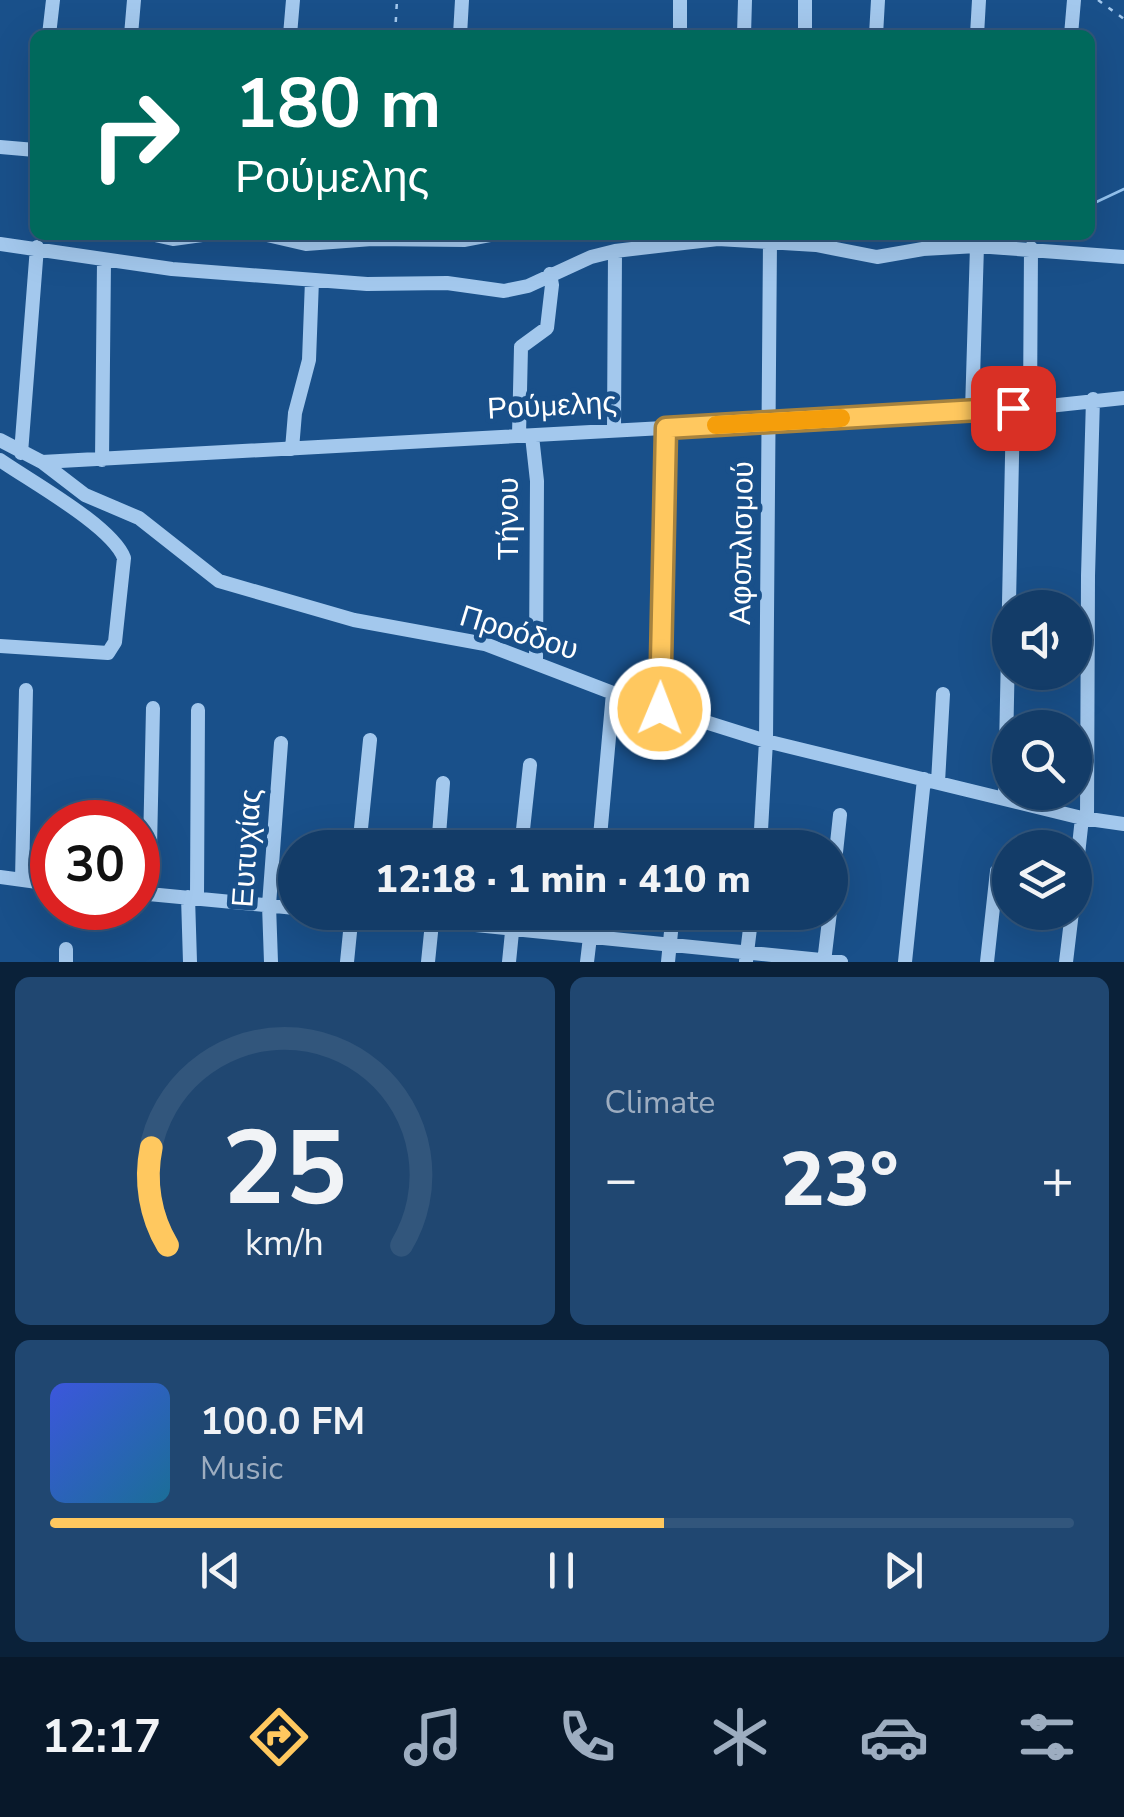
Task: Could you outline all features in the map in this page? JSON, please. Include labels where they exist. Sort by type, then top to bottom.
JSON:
[{"type":"street","points":[[50,30],[52,0]]},
{"type":"street","points":[[132,30],[134,0]]},
{"type":"street","points":[[290,30],[293,0]]},
{"type":"street","points":[[460,30],[462,0]]},
{"type":"street","points":[[680,0],[680,30]]},
{"type":"street","points":[[744,30],[745,0]]},
{"type":"street","points":[[805,0],[805,30]]},
{"type":"street","points":[[876,30],[878,0]]},
{"type":"street","points":[[978,30],[980,0]]},
{"type":"street","points":[[1071,30],[1074,0]]},
{"type":"street","points":[[0,147],[30,150]]},
{"type":"street","points":[[288,240],[306,244],[359,240]]},
{"type":"street","points":[[0,244],[104,260],[312,280],[447,283],[509,291],[615,251],[702,240]]},
{"type":"street","points":[[770,240],[878,257],[977,246],[1124,257]]},
{"type":"street","name":"Αφοπλισμού","points":[[761,830],[771,422],[770,240]]},
{"type":"street","points":[[972,411],[977,246]]},
{"type":"street","points":[[21,452],[37,247]]},
{"type":"street","points":[[1030,408],[1031,248]]},
{"type":"street","points":[[614,430],[615,251]]},
{"type":"street","points":[[102,460],[104,260]]},
{"type":"street","name":"Τήνου","points":[[536,663],[537,481],[526,435],[521,348],[547,328],[552,298],[550,274]]},
{"type":"street","points":[[292,448],[295,413],[309,360],[312,280]]},
{"type":"street","name":"Ρούμελης","points":[[42,462],[1030,408],[1124,398]]},
{"type":"street","points":[[1082,830],[1094,399]]},
{"type":"street","points":[[1007,710],[1013,408]]},
{"type":"street","points":[[660,709],[666,428]]},
{"type":"street","points":[[0,440],[42,462]]},
{"type":"street","points":[[0,460],[89,520],[120,548],[124,558],[115,642],[108,653],[0,646]]},
{"type":"street","name":"Προόδου","points":[[42,462],[84,495],[139,518],[219,581],[354,620],[485,644],[613,694],[766,741],[992,794]]},
{"type":"street","points":[[22,880],[26,690]]},
{"type":"street","points":[[601,830],[613,694]]},
{"type":"street","points":[[905,962],[942,694]]},
{"type":"street","points":[[149,800],[154,708]]},
{"type":"street","points":[[190,962],[198,710]]},
{"type":"street","points":[[361,830],[370,740]]},
{"type":"street","name":"Ευτυχίας","points":[[275,960],[269,905],[281,743]]},
{"type":"street","points":[[523,830],[530,765]]},
{"type":"street","points":[[439,830],[443,783]]},
{"type":"street","name":"Προόδου","points":[[1052,810],[1124,824]]},
{"type":"street","points":[[838,830],[840,814]]},
{"type":"street","points":[[0,878],[30,881]]},
{"type":"street","points":[[160,895],[278,906]]},
{"type":"street","points":[[987,962],[992,911]]},
{"type":"street","points":[[347,962],[349,930]]},
{"type":"street","points":[[428,962],[432,930]]},
{"type":"street","points":[[509,962],[512,930]]},
{"type":"street","points":[[522,930],[747,957],[830,961],[830,930]]},
{"type":"street","points":[[587,962],[591,930]]},
{"type":"street","points":[[668,962],[671,930]]},
{"type":"street","points":[[747,957],[750,930]]},
{"type":"street","points":[[1066,962],[1070,930]]},
{"type":"path","points":[[396,30],[397,0]]},
{"type":"path","points":[[1098,0],[1124,19]]},
{"type":"waterway","points":[[1095,203],[1124,189]]},
{"type":"slow traffic","points":[[716,425],[841,418]]},
{"type":"route","points":[[660,709],[666,428],[1013,408]]}]
